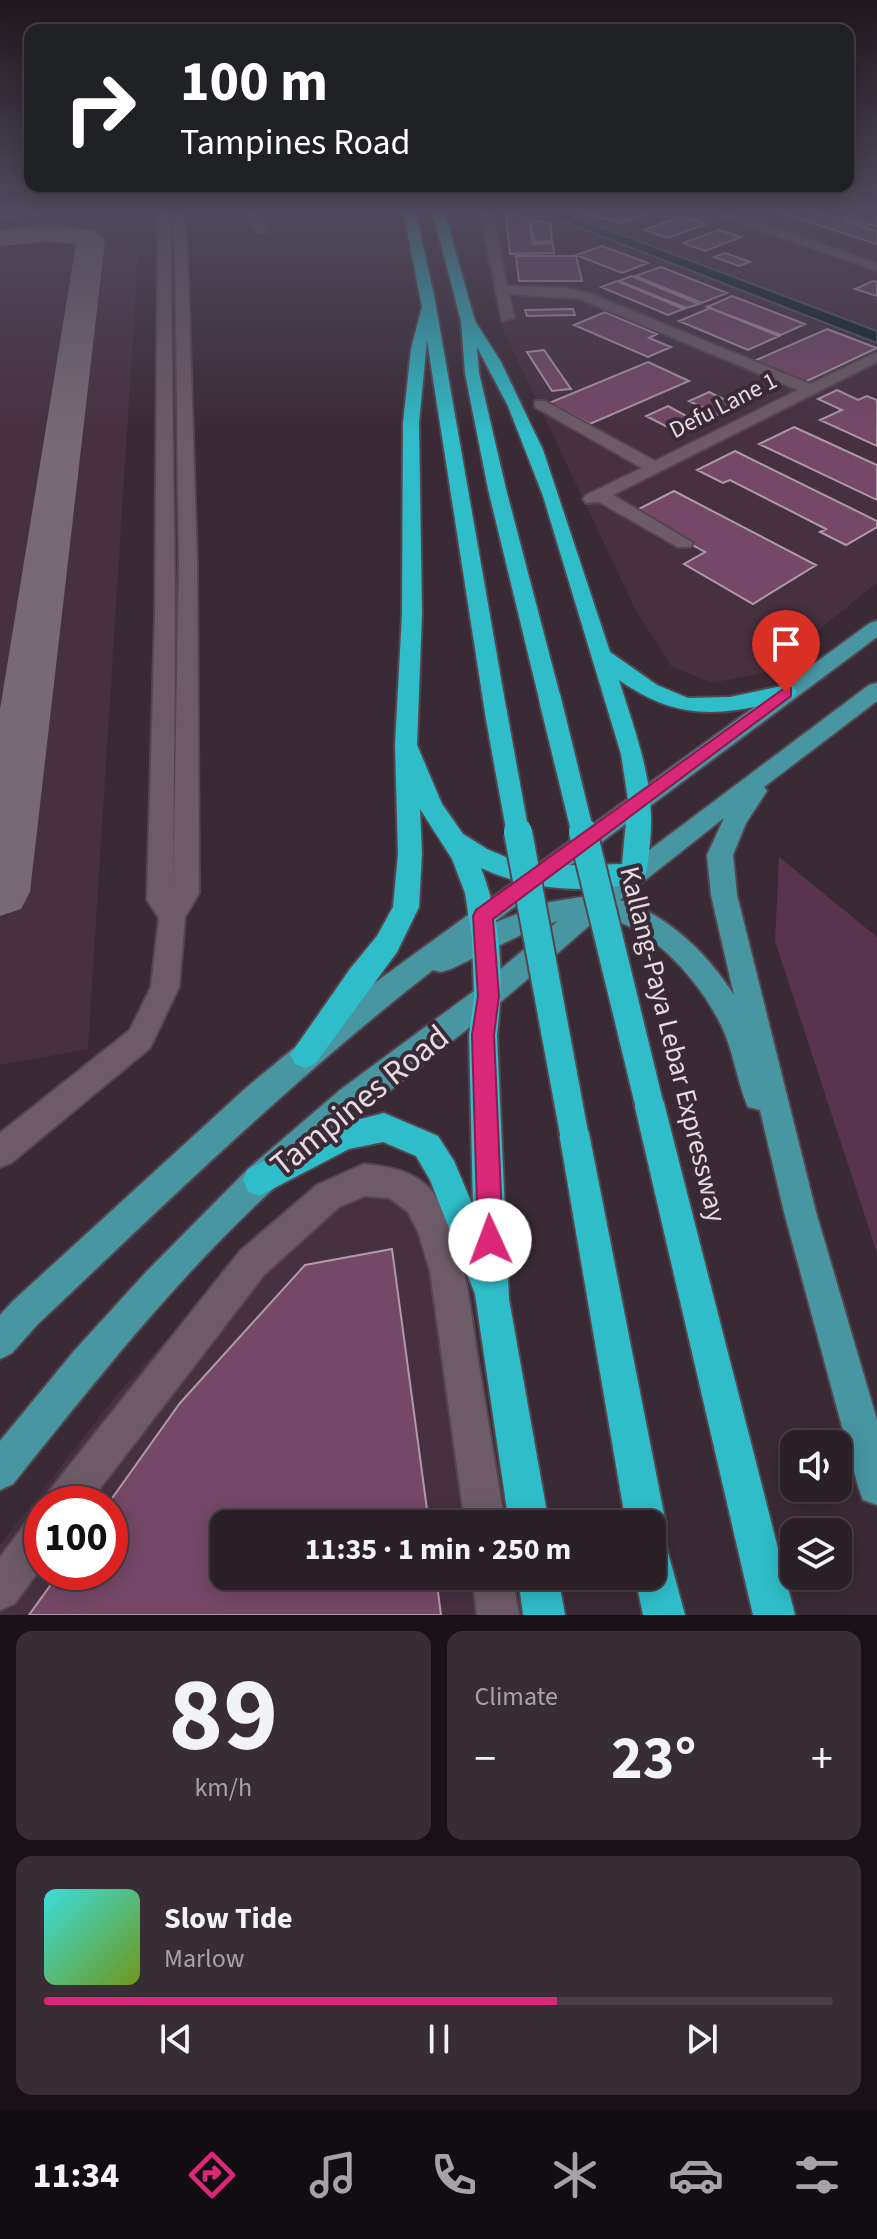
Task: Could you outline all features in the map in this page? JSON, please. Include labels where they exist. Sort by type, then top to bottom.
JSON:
[{"type":"highway","points":[[424,285],[643,1510]]},
{"type":"highway","name":"Kallang-Paya Lebar Expressway","points":[[458,285],[468,321],[472,373],[497,489],[774,1615]]},
{"type":"highway","points":[[305,1055],[387,944],[406,907],[410,854],[406,745],[412,614],[411,423],[418,349],[428,308]]},
{"type":"highway","points":[[455,840],[499,867],[540,876],[634,873],[640,801],[628,734],[608,682],[603,657],[555,508],[522,416],[468,321]]},
{"type":"highway","points":[[603,657],[631,680],[659,696],[689,706],[723,708],[786,692]]},
{"type":"highway","points":[[406,745],[431,807],[455,840],[470,872],[484,928],[488,996],[483,1035],[492,1299],[527,1510]]},
{"type":"highway","points":[[259,1180],[344,1136],[384,1127],[427,1146],[443,1172],[492,1299]]},
{"type":"highway","points":[[540,1590],[544,1615]]},
{"type":"highway","points":[[659,1590],[664,1615]]},
{"type":"main road","points":[[0,1341],[109,1233],[305,1055],[389,987],[484,928],[540,876],[877,627]]},
{"type":"main road","name":"Tampines Road","points":[[0,1471],[138,1306],[259,1180],[351,1100],[488,996],[634,873],[877,690]]},
{"type":"main road","points":[[768,772],[735,820],[720,855],[724,895],[800,1212],[877,1486]]},
{"type":"main road","points":[[484,928],[564,909],[594,907],[632,915],[685,956],[709,980],[729,1013],[800,1212]]},
{"type":"street","points":[[169,285],[162,395],[165,619],[159,815],[160,900],[172,916]]},
{"type":"street","points":[[0,1152],[140,1039],[165,987],[172,916],[186,893],[188,564],[184,394],[175,285]]},
{"type":"street","points":[[502,285],[507,318]]},
{"type":"street","points":[[503,290],[566,292],[584,296],[809,389]]},
{"type":"street","name":"Defu Lane 1","points":[[684,543],[595,497],[876,356]]},
{"type":"street","points":[[162,395],[184,394]]},
{"type":"street","points":[[540,404],[653,467]]},
{"type":"street","points":[[163,565],[188,564]]},
{"type":"street","points":[[159,815],[185,812]]},
{"type":"street","points":[[78,1486],[252,1263],[328,1196],[364,1180],[395,1183],[419,1201],[433,1226],[447,1271],[483,1510]]},
{"type":"street","points":[[0,1590],[24,1558]]},
{"type":"street","points":[[494,1590],[498,1615]]},
{"type":"shaded area","points":[[0,285],[136,285],[88,1049],[0,1065]]},
{"type":"shaded area","points":[[492,285],[877,285],[877,583],[766,672],[712,683],[671,666],[635,609],[502,327]]},
{"type":"shaded area","points":[[728,285],[756,285],[877,331],[877,343]]},
{"type":"shaded area","points":[[779,857],[877,937],[877,1253],[775,941]]},
{"type":"shaded area","points":[[412,1180],[486,1510],[210,1510],[210,1590],[498,1590],[501,1615],[0,1615],[0,1545],[24,1514],[24,1590],[128,1590],[128,1486],[46,1486],[118,1393],[238,1262],[327,1181]]},
{"type":"building","points":[[627,285],[684,309],[668,315],[601,287]]},
{"type":"building","points":[[630,285],[654,285],[699,304],[686,308]]},
{"type":"building","points":[[658,285],[708,285],[727,293],[702,303]]},
{"type":"building","points":[[877,285],[877,296],[855,289]]},
{"type":"building","points":[[732,296],[805,324],[781,335],[707,307]]},
{"type":"building","points":[[710,308],[779,336],[748,350],[679,321]]},
{"type":"building","points":[[573,309],[575,315],[527,316],[525,310]]},
{"type":"building","points":[[605,312],[657,334],[649,338],[671,347],[648,357],[574,325]]},
{"type":"building","points":[[827,329],[877,348],[805,382],[754,361]]},
{"type":"building","points":[[544,350],[571,389],[552,391],[527,352]]},
{"type":"building","points":[[648,362],[689,381],[590,424],[549,403]]},
{"type":"building","points":[[837,390],[858,400],[867,396],[877,400],[877,446],[820,420],[842,410],[818,399]]},
{"type":"building","points":[[709,392],[738,406],[718,415],[689,401]]},
{"type":"building","points":[[668,406],[701,424],[679,433],[646,416]]},
{"type":"building","points":[[794,427],[877,465],[877,500],[759,444]]},
{"type":"building","points":[[735,451],[877,521],[877,527],[846,545],[820,532],[826,529],[730,480],[723,483],[697,470]]},
{"type":"building","points":[[674,491],[816,565],[753,604],[684,564],[705,552],[633,512]]},
{"type":"building","points":[[392,1249],[427,1510],[210,1510],[210,1590],[438,1590],[441,1615],[29,1615],[47,1590],[128,1590],[128,1486],[121,1486],[180,1403],[305,1265]]},
{"type":"taxiway","points":[[0,892],[85,285]]},
{"type":"route","points":[[490,1240],[483,1035],[488,996],[483,916],[786,692]]}]
